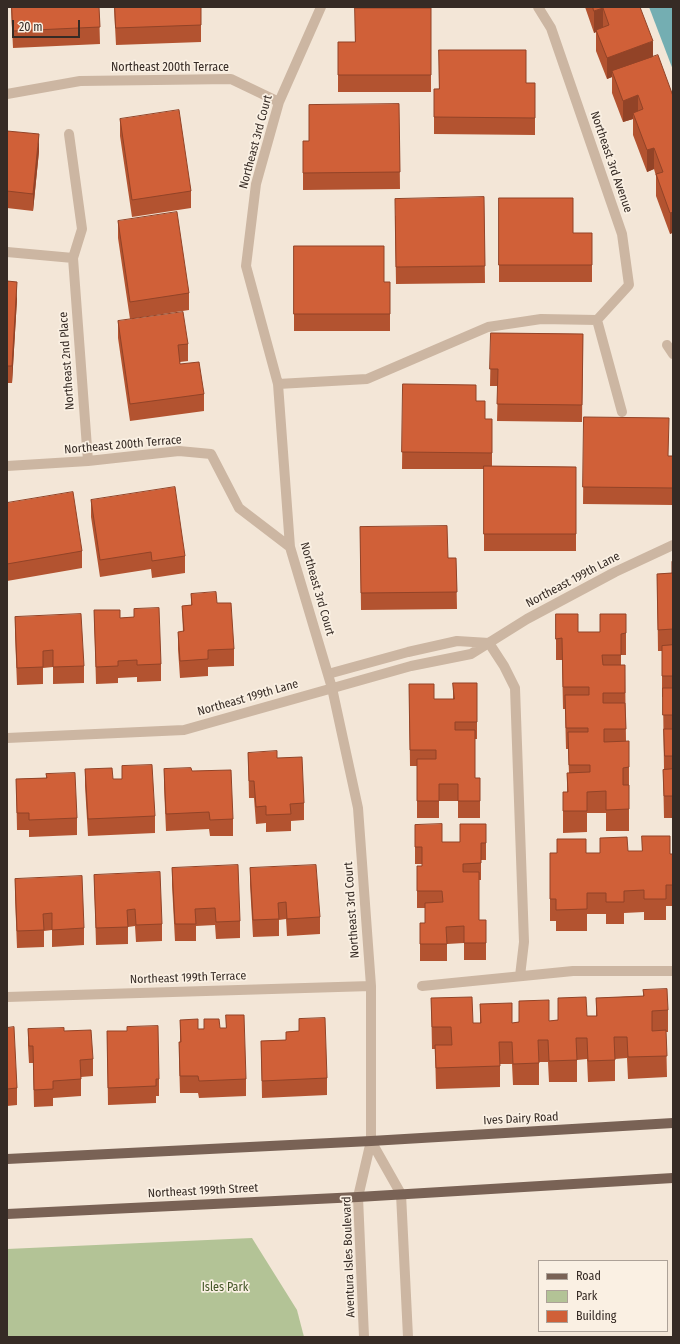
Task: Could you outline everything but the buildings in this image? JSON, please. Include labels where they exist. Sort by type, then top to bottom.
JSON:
[{"type":"main road","name":"Ives Dairy Road","points":[[372,1141],[673,1123]]},
{"type":"main road","points":[[7,1159],[372,1141]]},
{"type":"main road","points":[[401,1194],[673,1178]]},
{"type":"main road","name":"Northeast 199th Street","points":[[7,1214],[401,1194]]},
{"type":"street","name":"Northeast 3rd Court","points":[[321,7],[280,102],[256,184],[246,266],[278,384],[290,547],[332,688],[358,808],[371,986],[372,1141]]},
{"type":"street","name":"Northeast 3rd Avenue","points":[[538,7],[551,28],[622,234],[629,285],[596,320]]},
{"type":"street","name":"Northeast 200th Terrace","points":[[7,94],[80,81],[231,79],[280,102]]},
{"type":"street","points":[[7,252],[72,258],[82,228],[70,134]]},
{"type":"street","name":"Northeast 2nd Place","points":[[72,258],[88,461]]},
{"type":"street","points":[[278,384],[367,379],[488,326],[541,319],[596,320],[622,412]]},
{"type":"street","points":[[667,345],[673,354]]},
{"type":"street","name":"Northeast 200th Terrace","points":[[7,466],[88,461],[179,451],[211,454],[239,508],[290,547]]},
{"type":"street","name":"Northeast 199th Lane","points":[[7,738],[184,730],[411,666],[471,654],[527,619],[601,579],[673,545]]},
{"type":"street","points":[[328,674],[408,652],[457,641],[489,643],[504,666],[515,688],[524,942],[520,976]]},
{"type":"street","points":[[422,986],[573,971],[673,971]]},
{"type":"street","name":"Northeast 199th Terrace","points":[[7,997],[371,986]]},
{"type":"street","points":[[372,1141],[401,1194],[408,1337]]},
{"type":"street","name":"Aventura Isles Boulevard","points":[[364,1337],[358,1197],[372,1141]]},
{"type":"green space","name":"Isles Park","points":[[252,1238],[297,1310],[304,1337],[7,1337],[7,1249]]},
{"type":"water","points":[[649,7],[673,7],[673,70]]}]
